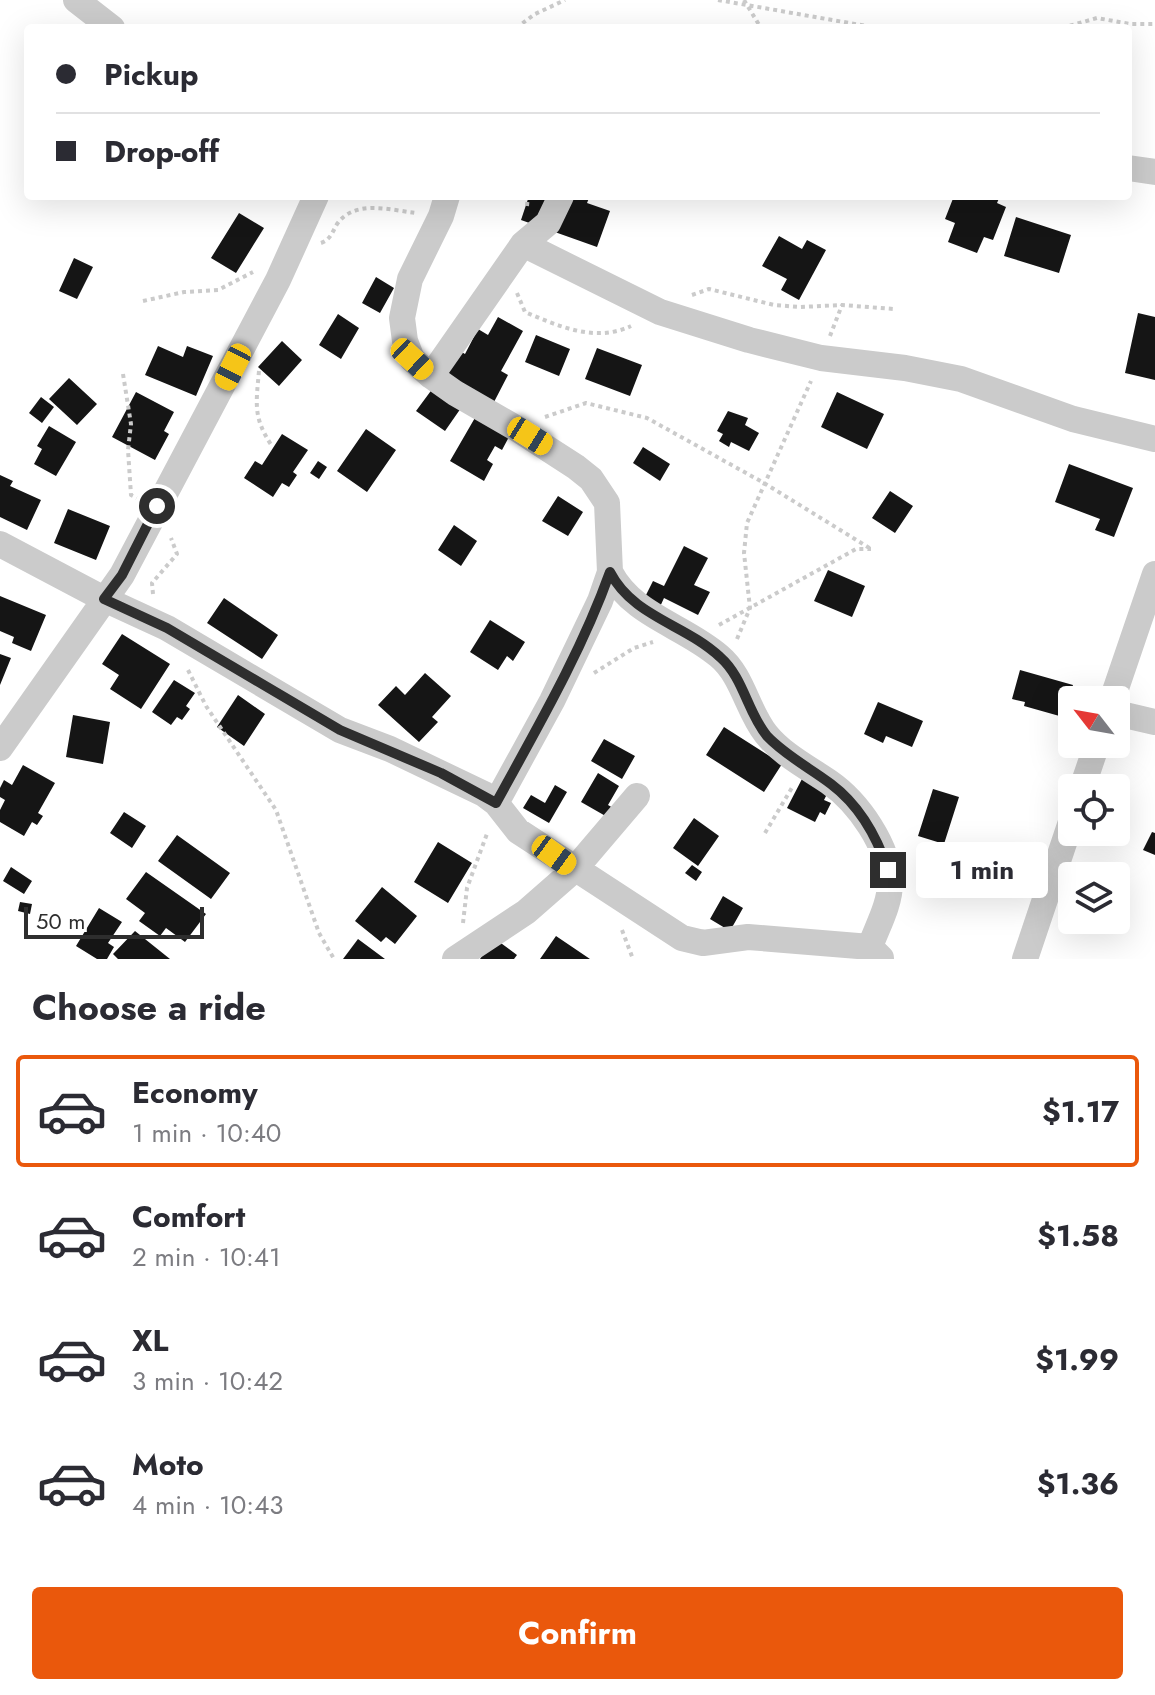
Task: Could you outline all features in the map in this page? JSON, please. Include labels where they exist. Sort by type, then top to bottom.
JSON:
[{"type":"street","points":[[76,0],[107,24]]},
{"type":"street","points":[[1132,169],[1155,172]]},
{"type":"street","points":[[0,748],[122,575],[278,280],[314,200]]},
{"type":"street","points":[[446,200],[410,279],[402,318],[405,341],[412,359],[431,376],[576,467],[591,479],[607,503],[610,572],[600,601],[552,701],[496,803]]},
{"type":"street","points":[[431,376],[523,244],[548,223],[559,200]]},
{"type":"street","points":[[523,244],[660,312],[749,340],[821,358],[905,368],[961,379],[1073,419],[1155,439]]},
{"type":"street","points":[[0,544],[104,599],[167,628],[340,730],[441,773],[496,803],[518,831],[682,938],[703,943],[748,937],[876,953],[890,885],[881,848],[862,816],[847,796],[804,767],[767,735],[732,671],[720,657],[634,604],[618,588],[610,572]]},
{"type":"street","points":[[1117,686],[1155,574]]},
{"type":"street","points":[[1130,716],[1155,722]]},
{"type":"street","points":[[456,958],[526,912],[574,870],[637,796]]},
{"type":"street","points":[[1025,959],[1063,846]]},
{"type":"path","points":[[521,24],[565,0]]},
{"type":"path","points":[[718,0],[854,24]]},
{"type":"path","points":[[744,0],[759,24]]},
{"type":"path","points":[[1076,24],[1097,18],[1130,24]]},
{"type":"path","points":[[1132,24],[1155,24]]},
{"type":"path","points":[[735,646],[750,608],[744,553],[747,523],[842,305]]},
{"type":"path","points":[[514,427],[586,403],[647,418],[764,483],[871,549]]},
{"type":"path","points":[[456,958],[467,888],[496,803]]},
{"type":"building","points":[[528,200],[588,200],[587,203],[610,211],[597,247],[521,220]]},
{"type":"building","points":[[952,200],[998,200],[997,203],[1006,207],[993,240],[984,237],[977,253],[948,242],[955,223],[945,219]]},
{"type":"building","points":[[239,213],[264,228],[236,273],[211,258]]},
{"type":"building","points":[[1016,217],[1071,235],[1059,273],[1004,256]]},
{"type":"building","points":[[779,236],[802,249],[807,240],[826,250],[799,300],[781,290],[787,279],[762,266]]},
{"type":"building","points":[[74,258],[93,267],[77,299],[59,291]]},
{"type":"building","points":[[376,277],[394,288],[380,313],[362,303]]},
{"type":"building","points":[[1138,313],[1155,317],[1155,380],[1125,373]]},
{"type":"building","points":[[338,314],[359,328],[341,359],[319,345]]},
{"type":"building","points":[[498,317],[523,331],[501,371],[508,375],[494,402],[442,373],[455,348],[465,354],[478,329],[488,335]]},
{"type":"building","points":[[536,335],[570,349],[559,376],[525,362]]},
{"type":"building","points":[[282,341],[302,360],[279,386],[258,367]]},
{"type":"building","points":[[158,346],[183,357],[187,346],[213,356],[196,396],[145,375]]},
{"type":"building","points":[[597,348],[642,365],[630,396],[585,379]]},
{"type":"building","points":[[69,378],[97,404],[77,425],[49,399]]},
{"type":"building","points":[[433,388],[461,408],[445,431],[416,411]]},
{"type":"building","points":[[136,392],[174,412],[164,431],[169,434],[155,460],[112,437]]},
{"type":"building","points":[[837,392],[884,414],[867,449],[821,427]]},
{"type":"building","points":[[41,397],[54,407],[42,423],[29,413]]},
{"type":"building","points":[[728,411],[748,418],[745,425],[759,433],[749,451],[731,442],[729,447],[719,441],[723,434],[717,431]]},
{"type":"building","points":[[476,416],[510,435],[502,450],[495,446],[487,460],[493,464],[484,481],[450,461]]},
{"type":"building","points":[[49,426],[76,442],[56,476],[34,464],[42,449],[37,446]]},
{"type":"building","points":[[366,429],[396,450],[367,492],[337,471]]},
{"type":"building","points":[[282,434],[308,450],[293,472],[297,475],[289,487],[282,483],[273,497],[244,478],[255,461],[262,465]]},
{"type":"building","points":[[643,447],[670,464],[660,481],[633,463]]},
{"type":"building","points":[[318,461],[327,467],[319,479],[310,473]]},
{"type":"building","points":[[1069,464],[1133,488],[1114,537],[1095,530],[1100,519],[1055,502]]},
{"type":"building","points":[[0,475],[13,481],[10,486],[41,500],[27,530],[0,517]]},
{"type":"building","points":[[890,491],[913,506],[895,533],[872,518]]},
{"type":"building","points":[[558,496],[583,512],[568,536],[542,521]]},
{"type":"building","points":[[68,509],[110,526],[96,560],[54,543]]},
{"type":"building","points":[[454,525],[477,541],[461,566],[438,550]]},
{"type":"building","points":[[684,546],[708,558],[694,585],[710,592],[698,615],[664,598],[659,609],[643,601],[653,581],[664,586]]},
{"type":"building","points":[[828,570],[865,586],[852,617],[814,601]]},
{"type":"building","points":[[0,596],[46,615],[31,651],[12,643],[14,637],[0,631]]},
{"type":"building","points":[[224,598],[278,635],[262,659],[207,623]]},
{"type":"building","points":[[490,620],[525,642],[513,661],[507,656],[498,670],[470,652]]},
{"type":"building","points":[[122,634],[170,664],[141,709],[110,689],[119,675],[102,664]]},
{"type":"building","points":[[0,654],[11,658],[0,685]]},
{"type":"building","points":[[1020,670],[1073,685],[1058,686],[1058,716],[1024,706],[1025,702],[1012,699]]},
{"type":"building","points":[[425,673],[451,696],[432,717],[438,722],[419,742],[378,705],[396,686],[405,695]]},
{"type":"building","points":[[174,680],[195,693],[186,706],[190,709],[182,720],[177,717],[171,725],[152,712]]},
{"type":"building","points":[[238,695],[265,714],[244,746],[217,727]]},
{"type":"building","points":[[878,702],[923,721],[912,747],[886,736],[883,743],[864,734]]},
{"type":"building","points":[[73,715],[110,722],[103,764],[66,757]]},
{"type":"building","points":[[724,727],[782,764],[764,792],[706,755]]},
{"type":"building","points":[[604,739],[635,756],[622,779],[591,761]]},
{"type":"building","points":[[23,765],[55,783],[38,813],[43,816],[37,825],[32,822],[24,836],[0,822],[0,810],[5,800],[0,797],[0,788],[4,780],[12,785]]},
{"type":"building","points":[[598,773],[619,786],[608,805],[615,809],[609,818],[581,802]]},
{"type":"building","points":[[803,777],[829,790],[824,800],[831,803],[825,815],[820,812],[815,822],[787,808]]},
{"type":"building","points":[[555,785],[567,792],[549,823],[523,808],[531,795],[545,803]]},
{"type":"building","points":[[933,789],[959,797],[944,844],[918,836]]},
{"type":"building","points":[[124,812],[146,826],[132,848],[110,833]]},
{"type":"building","points":[[694,818],[719,836],[698,866],[673,848]]},
{"type":"building","points":[[1152,832],[1155,833],[1155,855],[1143,850]]},
{"type":"building","points":[[177,835],[230,873],[211,899],[158,861]]},
{"type":"building","points":[[438,842],[472,863],[448,903],[414,882]]},
{"type":"building","points":[[692,865],[702,872],[696,881],[685,873]]},
{"type":"building","points":[[11,867],[32,881],[24,894],[3,881]]},
{"type":"building","points":[[146,872],[206,914],[185,942],[166,928],[160,936],[139,921],[145,913],[126,899]]},
{"type":"building","points":[[382,887],[417,916],[395,944],[386,937],[381,942],[355,921]]},
{"type":"building","points":[[723,896],[743,908],[730,931],[710,919]]},
{"type":"building","points":[[20,902],[32,904],[30,914],[18,911]]},
{"type":"building","points":[[99,908],[122,922],[108,943],[114,947],[107,959],[97,959],[76,946]]},
{"type":"building","points":[[135,931],[170,959],[118,959],[113,954]]},
{"type":"building","points":[[556,936],[590,959],[540,959]]},
{"type":"building","points":[[494,938],[517,955],[514,959],[480,959]]},
{"type":"building","points":[[358,939],[385,959],[343,959]]},
{"type":"route","points":[[157,506],[122,575],[104,599],[167,628],[340,730],[390,749],[484,794],[496,803],[552,701],[600,601],[610,572],[618,588],[634,604],[720,657],[732,671],[767,735],[804,767],[847,796],[881,848],[888,870]]}]
